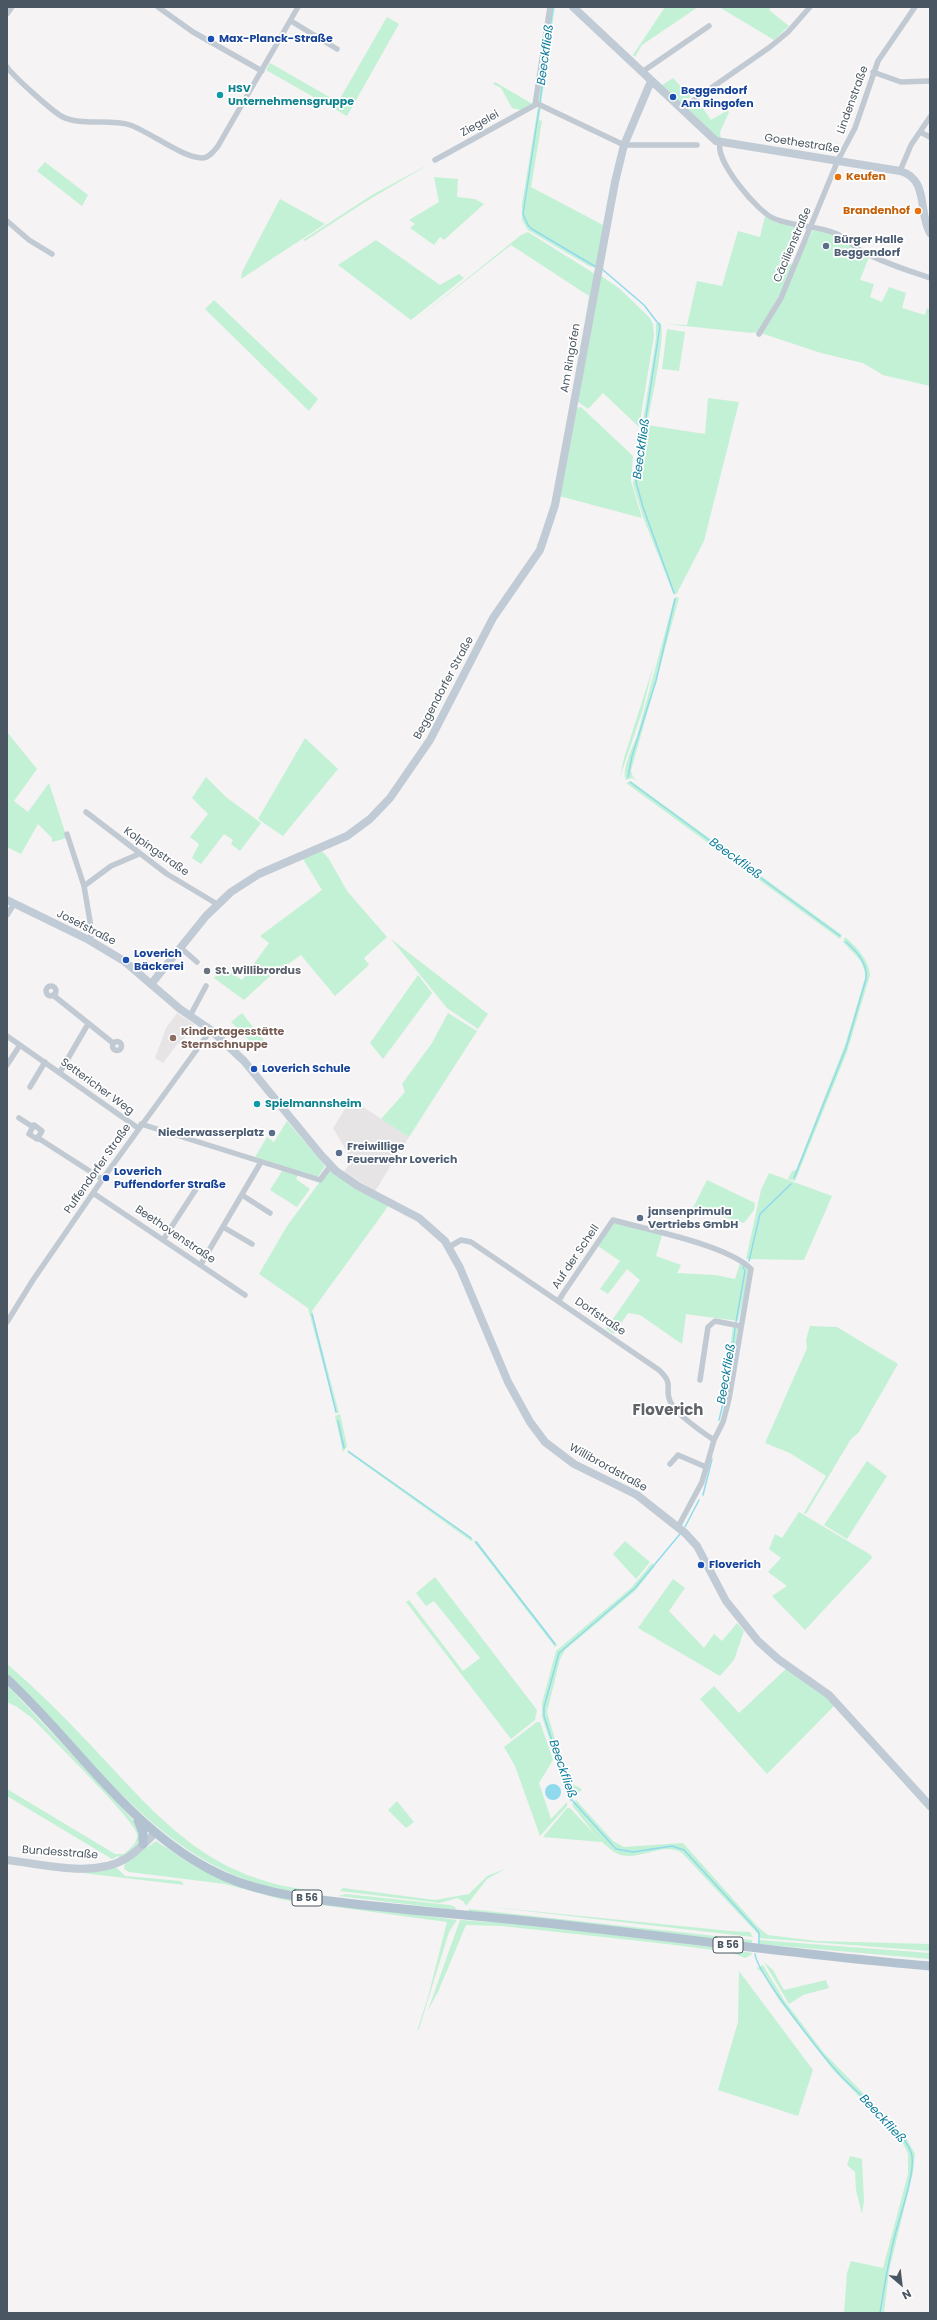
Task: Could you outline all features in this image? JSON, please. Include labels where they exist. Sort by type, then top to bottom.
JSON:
[{"type":"main road","name":"B 56","points":[[7,1679],[136,1815],[155,1833],[208,1869],[241,1884],[300,1897],[526,1921],[842,1959],[930,1966]]},
{"type":"main road","points":[[136,1815],[143,1833],[143,1844]]},
{"type":"street","points":[[7,14],[12,7]]},
{"type":"street","points":[[158,7],[193,32],[262,71]]},
{"type":"street","points":[[7,67],[61,116],[73,120],[114,121],[131,125],[191,155],[203,158],[211,155],[218,146],[298,7]]},
{"type":"street","points":[[550,7],[535,105],[540,105],[624,145],[697,145]]},
{"type":"street","name":"Goethestraße","points":[[573,7],[711,138],[720,143],[838,160],[900,171],[913,177],[917,182],[925,222],[930,233]]},
{"type":"street","points":[[680,109],[770,47],[788,32],[810,7]]},
{"type":"street","name":"Lindenstraße","points":[[838,160],[860,117],[873,72],[878,61],[915,7]]},
{"type":"street","points":[[291,21],[337,49]]},
{"type":"street","points":[[642,72],[710,26]]},
{"type":"street","points":[[873,72],[901,82],[930,81]]},
{"type":"street","name":"Am Ringofen","points":[[527,569],[540,550],[555,505],[597,272],[624,145],[651,81]]},
{"type":"street","name":"Ziegelei","points":[[435,160],[535,105]]},
{"type":"street","points":[[900,171],[907,152],[930,117]]},
{"type":"street","points":[[920,132],[930,137]]},
{"type":"street","points":[[720,143],[719,148],[724,162],[756,206],[774,219],[823,228],[842,236],[863,251],[881,260],[930,278]]},
{"type":"street","name":"Cäcilienstraße","points":[[759,334],[781,298],[838,160]]},
{"type":"street","points":[[7,221],[29,240],[52,254]]},
{"type":"street","name":"Beggendorfer Straße","points":[[152,983],[217,904],[243,883],[259,874],[347,836],[382,808],[399,787],[430,740],[493,618],[527,569]]},
{"type":"street","name":"Kolpingstraße","points":[[86,812],[139,854],[217,904]]},
{"type":"street","points":[[67,834],[84,886],[92,933],[89,940]]},
{"type":"street","points":[[84,886],[111,866],[139,854]]},
{"type":"street","points":[[7,915],[10,902]]},
{"type":"street","name":"Josefstraße","points":[[10,902],[89,940],[124,961],[190,1016],[211,1030],[247,1065],[331,1165],[346,1179],[375,1194]]},
{"type":"street","points":[[182,948],[197,962]]},
{"type":"street","points":[[190,1016],[206,986]]},
{"type":"street","points":[[53,995],[113,1043]]},
{"type":"street","points":[[60,1072],[88,1024]]},
{"type":"street","name":"Puffendorfer Straße","points":[[7,1322],[33,1280],[102,1179],[211,1030]]},
{"type":"street","name":"Settericher Weg","points":[[7,1036],[140,1126],[320,1180],[331,1165]]},
{"type":"street","points":[[7,1065],[20,1045]]},
{"type":"street","name":"Settericher Weg","points":[[30,1087],[45,1062]]},
{"type":"street","points":[[19,1118],[42,1131],[38,1138]]},
{"type":"street","points":[[33,1126],[29,1134],[37,1139],[38,1138],[102,1179]]},
{"type":"street","points":[[201,1264],[261,1162]]},
{"type":"street","points":[[163,1240],[198,1186]]},
{"type":"street","name":"Beethovenstraße","points":[[93,1193],[201,1264],[245,1295]]},
{"type":"street","name":"Willibrordstraße","points":[[375,1194],[424,1222],[441,1235],[449,1247],[508,1382],[530,1422],[545,1442],[574,1464],[637,1495],[678,1527],[697,1546],[726,1601],[754,1636],[778,1659],[802,1674],[829,1695],[930,1806]]},
{"type":"street","points":[[242,1195],[270,1213]]},
{"type":"street","name":"Auf der Schell","points":[[558,1301],[613,1220],[721,1250],[744,1262],[751,1272],[740,1326]]},
{"type":"street","points":[[223,1227],[252,1244]]},
{"type":"street","name":"Dorfstraße","points":[[449,1247],[461,1240],[471,1242],[659,1370],[670,1384],[669,1396],[672,1405],[714,1440]]},
{"type":"street","points":[[678,1527],[697,1495],[714,1440],[723,1422],[729,1399],[740,1326],[715,1321],[708,1326],[700,1380]]},
{"type":"street","points":[[670,1464],[678,1455],[706,1467]]},
{"type":"street","points":[[143,1844],[155,1833]]},
{"type":"street","name":"Bundesstraße","points":[[7,1860],[86,1869],[111,1866],[127,1858],[143,1844]]},
{"type":"shaded area","name":"Kindertagesstätte Sternschnuppe","points":[[177,1013],[194,1024],[180,1044],[178,1043],[163,1063],[155,1058],[166,1028]]},
{"type":"shaded area","points":[[351,1099],[409,1137],[375,1191],[344,1172],[352,1160],[333,1128]]},
{"type":"green space","points":[[551,7],[555,7],[541,104],[538,102]]},
{"type":"green space","points":[[665,7],[698,7],[642,45],[635,57],[633,55]]},
{"type":"green space","points":[[719,7],[771,7],[769,10],[789,26],[774,40]]},
{"type":"green space","points":[[387,17],[399,24],[347,116],[266,70],[270,63],[338,102]]},
{"type":"green space","points":[[673,78],[691,97],[680,103],[662,85]]},
{"type":"green space","points":[[495,82],[532,104],[521,110],[512,108],[501,88],[493,84]]},
{"type":"green space","points":[[698,101],[711,120],[728,110],[729,112],[720,132],[721,140],[713,136],[687,109]]},
{"type":"green space","points":[[538,107],[541,108],[539,120],[542,121],[531,187],[603,225],[612,180],[596,268],[589,266],[528,230],[522,220],[522,204]]},
{"type":"green space","points":[[45,162],[88,195],[82,206],[37,171]]},
{"type":"green space","points":[[431,163],[365,202],[305,241],[303,240],[372,195]]},
{"type":"green space","points":[[434,177],[458,179],[457,197],[475,199],[484,204],[444,240],[440,237],[434,245],[410,228],[415,224],[409,220],[439,202]]},
{"type":"green space","points":[[280,199],[325,224],[241,279],[242,272]]},
{"type":"green space","points":[[765,216],[774,222],[795,227],[783,261],[793,265],[784,287],[758,332],[752,333],[666,324],[687,325],[697,281],[722,286],[738,231],[760,237]]},
{"type":"green space","points":[[813,230],[832,234],[869,257],[860,280],[874,284],[870,297],[882,302],[889,287],[906,293],[902,308],[925,315],[927,308],[930,310],[930,386],[883,375],[863,363],[821,353],[761,333]]},
{"type":"green space","points":[[528,232],[595,274],[553,508],[547,528],[538,546],[536,546],[547,524],[561,459],[589,296],[511,245],[417,319],[521,235]]},
{"type":"green space","points":[[376,240],[440,285],[459,274],[464,278],[411,320],[338,265]]},
{"type":"green space","points":[[600,275],[620,289],[649,317],[653,324],[654,336],[639,427],[603,393],[588,409],[577,401]]},
{"type":"green space","points":[[214,300],[318,399],[309,411],[205,309]]},
{"type":"green space","points":[[660,322],[662,329],[660,355],[647,425],[705,434],[708,398],[739,402],[704,541],[677,593],[674,595],[643,517],[633,484],[656,338],[656,324]]},
{"type":"green space","points":[[667,329],[685,332],[679,371],[662,369]]},
{"type":"green space","points":[[581,407],[633,456],[631,481],[642,518],[559,496],[576,408]]},
{"type":"green space","points":[[676,597],[679,598],[631,771],[633,777],[638,781],[632,778],[626,780],[626,765],[637,736],[674,599]]},
{"type":"green space","points":[[654,664],[642,712],[620,777],[624,758]]},
{"type":"green space","points":[[7,732],[37,769],[14,801],[28,812],[49,783],[67,838],[52,842],[52,838],[38,824],[21,854],[7,847]]},
{"type":"green space","points":[[305,738],[338,769],[283,836],[258,819]]},
{"type":"green space","points":[[206,777],[226,797],[261,823],[240,851],[231,844],[233,840],[224,834],[201,864],[192,858],[199,844],[190,837],[208,814],[192,798]]},
{"type":"green space","points":[[631,781],[842,935],[840,939],[626,783]]},
{"type":"green space","points":[[322,851],[329,859],[347,891],[387,937],[364,958],[369,965],[335,996],[301,955],[269,977],[244,1000],[214,978],[222,967],[242,980],[269,943],[260,936],[322,890],[303,859]]},
{"type":"green space","points":[[845,937],[865,959],[870,975],[847,1052],[795,1181],[788,1179],[792,1171],[796,1170],[845,1045],[865,978],[865,972],[860,960],[843,942]]},
{"type":"green space","points":[[391,939],[488,1014],[478,1029],[447,1008]]},
{"type":"green space","points":[[418,975],[432,993],[383,1059],[370,1043]]},
{"type":"green space","points":[[242,1013],[266,1043],[258,1049],[231,1022]]},
{"type":"green space","points":[[448,1013],[477,1031],[409,1137],[381,1119],[405,1092],[402,1084],[432,1043]]},
{"type":"green space","points":[[287,1121],[325,1166],[318,1177],[255,1157],[267,1137],[274,1142]]},
{"type":"green space","points":[[330,1168],[389,1205],[312,1311],[339,1413],[336,1413],[308,1308],[259,1274],[287,1226]]},
{"type":"green space","points":[[282,1171],[298,1175],[296,1179],[310,1189],[297,1207],[270,1190]]},
{"type":"green space","points":[[769,1173],[832,1196],[804,1260],[746,1259],[761,1190]]},
{"type":"green space","points":[[707,1180],[755,1203],[754,1210],[744,1223],[693,1208]]},
{"type":"green space","points":[[615,1223],[662,1235],[656,1256],[681,1265],[677,1273],[715,1275],[735,1279],[740,1263],[748,1269],[749,1276],[738,1321],[686,1314],[682,1344],[640,1315],[628,1313],[614,1334],[606,1329],[640,1280],[627,1269],[608,1294],[600,1289],[620,1261],[598,1246],[565,1295],[563,1301],[560,1299],[611,1226]]},
{"type":"green space","points":[[733,1326],[738,1328],[729,1391],[724,1391]]},
{"type":"green space","points":[[810,1326],[837,1327],[898,1364],[859,1432],[851,1439],[806,1514],[804,1513],[826,1476],[790,1453],[765,1443],[807,1348],[806,1340]]},
{"type":"green space","points":[[340,1414],[347,1446],[343,1452],[335,1416]]},
{"type":"green space","points":[[348,1450],[473,1540],[471,1541],[347,1452]]},
{"type":"green space","points":[[867,1461],[887,1476],[847,1539],[824,1525]]},
{"type":"green space","points":[[799,1512],[871,1555],[872,1558],[805,1630],[772,1596],[787,1586],[768,1572],[781,1558],[769,1549],[775,1534],[782,1538]]},
{"type":"green space","points":[[476,1540],[557,1645],[555,1647],[474,1542]]},
{"type":"green space","points":[[625,1541],[650,1562],[636,1579],[613,1554]]},
{"type":"green space","points":[[652,1563],[655,1566],[636,1590],[565,1650],[560,1659],[547,1712],[567,1781],[582,1789],[570,1802],[542,1717],[542,1703],[556,1651],[631,1588]]},
{"type":"green space","points":[[435,1577],[537,1710],[535,1720],[511,1739],[406,1602],[409,1600],[463,1671],[480,1658],[434,1601],[426,1606],[416,1593]]},
{"type":"green space","points":[[673,1579],[685,1588],[669,1611],[704,1648],[714,1634],[722,1641],[737,1623],[744,1631],[734,1660],[720,1676],[638,1628]]},
{"type":"green space","points":[[7,1664],[55,1708],[147,1805],[195,1846],[220,1862],[249,1876],[281,1885],[317,1891],[321,1894],[285,1890],[250,1881],[213,1865],[179,1844],[148,1819],[90,1762],[7,1674]]},
{"type":"green space","points":[[788,1667],[823,1693],[930,1809],[930,1812],[834,1706],[767,1774],[700,1699],[714,1686],[739,1713]]},
{"type":"green space","points":[[7,1685],[135,1822],[140,1834],[140,1839],[135,1847],[121,1858],[118,1856],[112,1859],[7,1796],[7,1789],[115,1854],[124,1854],[133,1846],[137,1837],[133,1826],[107,1795],[32,1718],[7,1702]]},
{"type":"green space","points":[[537,1722],[540,1722],[553,1760],[539,1783],[551,1819],[567,1802],[567,1806],[540,1836],[515,1766],[504,1747]]},
{"type":"green space","points":[[576,1800],[613,1841],[624,1847],[683,1843],[758,1927],[768,1935],[816,1941],[930,1944],[930,1951],[759,1938],[758,1934],[682,1853],[667,1849],[632,1856],[624,1856],[616,1853],[604,1844],[574,1808],[572,1804]]},
{"type":"green space","points":[[397,1801],[414,1822],[406,1828],[388,1810]]},
{"type":"green space","points":[[567,1808],[570,1808],[602,1842],[543,1837]]},
{"type":"green space","points":[[156,1841],[197,1868],[220,1878],[391,1911],[457,1920],[449,1932],[419,2029],[417,2031],[428,1997],[447,1922],[284,1900],[225,1884],[129,1872],[124,1869],[125,1863]]},
{"type":"green space","points":[[7,1862],[116,1867],[125,1876],[181,1881],[184,1885],[7,1864]]},
{"type":"green space","points":[[505,1869],[487,1879],[466,1906],[463,1901],[457,1898],[440,1903],[340,1891],[343,1888],[435,1900],[469,1894],[487,1876]]},
{"type":"green space","points":[[346,1894],[450,1905],[455,1907],[456,1910],[338,1896]]},
{"type":"green space","points":[[482,1906],[750,1932],[753,1937]]},
{"type":"green space","points":[[469,1909],[752,1940],[752,1944],[467,1912]]},
{"type":"green space","points":[[460,1920],[531,1925],[752,1953],[745,1958],[730,1952],[658,1943],[502,1926],[466,1925],[438,1992],[428,2010]]},
{"type":"green space","points":[[758,1940],[930,1953],[930,1959],[758,1944]]},
{"type":"green space","points":[[764,1962],[773,1970],[784,1990],[826,1980],[829,1988],[803,1995],[789,2004]]},
{"type":"green space","points":[[763,1965],[784,2000],[824,2053],[905,2136],[915,2154],[913,2172],[889,2271],[884,2313],[844,2313],[847,2273],[851,2261],[883,2268],[908,2174],[908,2153],[900,2138],[833,2070],[779,2000],[762,1972],[756,1968]]},
{"type":"green space","points":[[739,1971],[813,2070],[798,2116],[718,2090],[738,2022]]},
{"type":"green space","points":[[850,2156],[862,2159],[864,2201],[862,2214],[856,2190],[855,2172],[847,2165]]},
{"type":"water","points":[[553,1784],[560,1789],[561,1792],[556,1799],[553,1800],[546,1795],[545,1792],[550,1785]]},
{"type":"waterway","name":"Beeckfließ","points":[[540,102],[553,7]]},
{"type":"waterway","name":"Beeckfließ","points":[[539,109],[523,214],[528,225],[532,229],[596,267]]},
{"type":"waterway","name":"Beeckfließ","points":[[602,269],[644,305],[657,322]]},
{"type":"waterway","name":"Beeckfließ","points":[[658,323],[660,326],[636,482],[643,507],[674,593]]},
{"type":"waterway","name":"Beeckfließ","points":[[628,777],[632,756],[656,681],[675,599]]},
{"type":"waterway","name":"Beeckfließ","points":[[630,782],[840,936]]},
{"type":"waterway","name":"Beeckfließ","points":[[794,1178],[846,1048],[866,979],[864,963],[846,942]]},
{"type":"waterway","name":"Beeckfließ","points":[[749,1261],[760,1214],[791,1184]]},
{"type":"waterway","name":"Beeckfließ","points":[[736,1322],[745,1271],[743,1267]]},
{"type":"waterway","points":[[312,1314],[336,1412]]},
{"type":"waterway","name":"Beeckfließ","points":[[719,1420],[729,1378],[735,1328]]},
{"type":"waterway","points":[[338,1421],[344,1448]]},
{"type":"waterway","points":[[349,1452],[471,1538]]},
{"type":"waterway","name":"Beeckfließ","points":[[703,1495],[712,1459]]},
{"type":"waterway","name":"Beeckfließ","points":[[685,1527],[699,1500]]},
{"type":"waterway","name":"Beeckfließ","points":[[680,1534],[635,1588],[559,1653],[544,1707],[544,1716],[571,1799],[616,1849],[633,1852],[672,1846],[684,1850],[756,1929],[759,1933],[759,1945]]},
{"type":"waterway","points":[[476,1542],[555,1644]]},
{"type":"waterway","name":"Beeckfließ","points":[[755,1954],[767,1979],[808,2036],[842,2077],[893,2126],[909,2147],[912,2156],[911,2174],[896,2230],[880,2313]]},
{"type":"place","name":"Max-Planck-Straße","points":[[211,39]]},
{"type":"place","name":"HSV Unternehmensgruppe","points":[[220,95]]},
{"type":"place","name":"Beggendorf Am Ringofen","points":[[673,97]]},
{"type":"place","name":"Keufen","points":[[838,177]]},
{"type":"place","name":"Brandenhof","points":[[918,211]]},
{"type":"place","name":"Bürger Halle Beggendorf","points":[[826,246]]},
{"type":"place","name":"Loverich Bäckerei","points":[[126,960]]},
{"type":"place","name":"St. Willibrordus","points":[[207,971]]},
{"type":"place","name":"Kindertagesstätte Sternschnuppe","points":[[173,1038]]},
{"type":"place","name":"Loverich Schule","points":[[254,1069]]},
{"type":"place","name":"Spielmannsheim","points":[[257,1104]]},
{"type":"place","name":"Niederwasserplatz","points":[[272,1133]]},
{"type":"place","name":"Freiwillige Feuerwehr Loverich","points":[[339,1153]]},
{"type":"place","name":"Loverich Puffendorfer Straße","points":[[106,1178]]},
{"type":"place","name":"jansenprimula Vertriebs GmbH","points":[[640,1218]]},
{"type":"place","name":"Floverich","points":[[701,1565]]},
{"type":"district","name":"Floverich","points":[[668,1411]]}]
